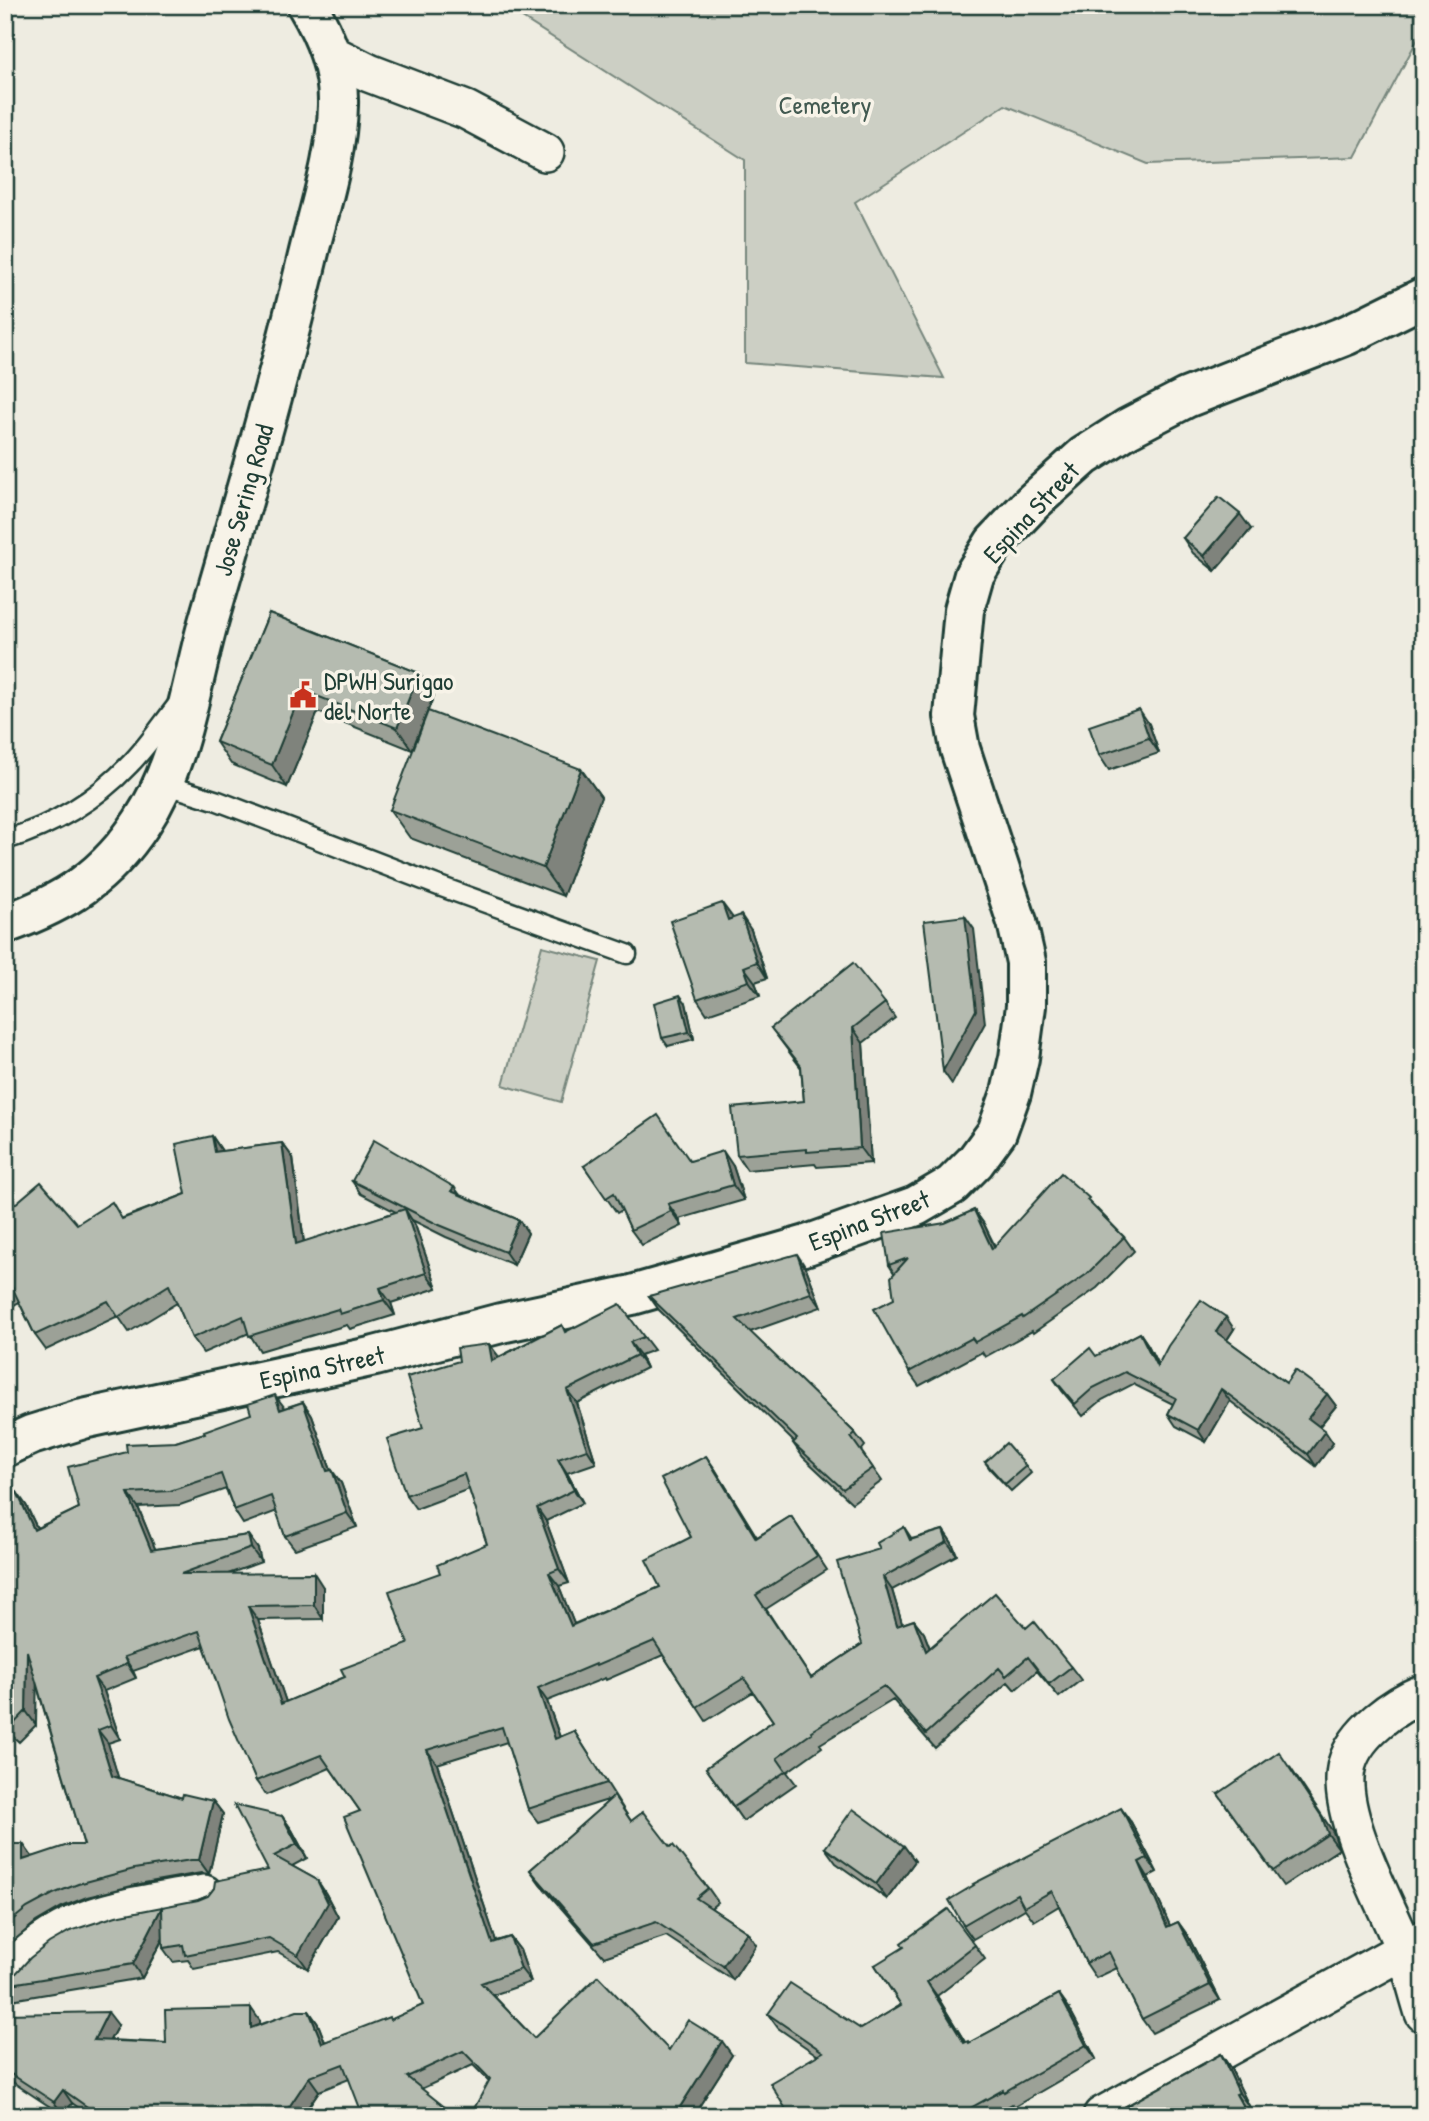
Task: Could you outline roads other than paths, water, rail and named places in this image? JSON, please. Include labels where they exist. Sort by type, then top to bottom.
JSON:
[{"type":"main road","name":"Jose Sering Road","points":[[5,924],[43,910],[81,889],[113,858],[142,823],[164,784],[181,737],[210,614],[231,548],[290,330],[335,145],[338,102],[331,54],[307,5]]},
{"type":"main road","name":"Espina Street","points":[[5,1447],[31,1435],[83,1419],[375,1356],[501,1323],[632,1295],[807,1245],[916,1206],[952,1185],[975,1162],[997,1132],[1011,1093],[1026,1006],[1026,962],[1017,922],[960,749],[954,716],[964,610],[974,575],[994,543],[1033,502],[1084,456],[1128,428],[1186,398],[1347,335],[1424,297]]},
{"type":"street","points":[[331,54],[369,73],[466,110],[545,152]]},
{"type":"street","points":[[1424,1693],[1407,1700],[1381,1717],[1361,1740],[1348,1762],[1344,1786],[1350,1819],[1414,1945],[1424,2013]]},
{"type":"street","points":[[5,1979],[35,1948],[66,1927],[131,1906],[204,1894]]},
{"type":"street","points":[[1102,2116],[1414,1945]]},
{"type":"lane","points":[[5,840],[23,835],[63,816],[99,793],[131,764],[193,685]]},
{"type":"lane","points":[[164,784],[218,801],[439,886],[627,954]]},
{"type":"place","name":"DPWH Surigao del Norte","points":[[303,695]]},
{"type":"park label","name":"Cemetery","points":[[825,104]]}]
